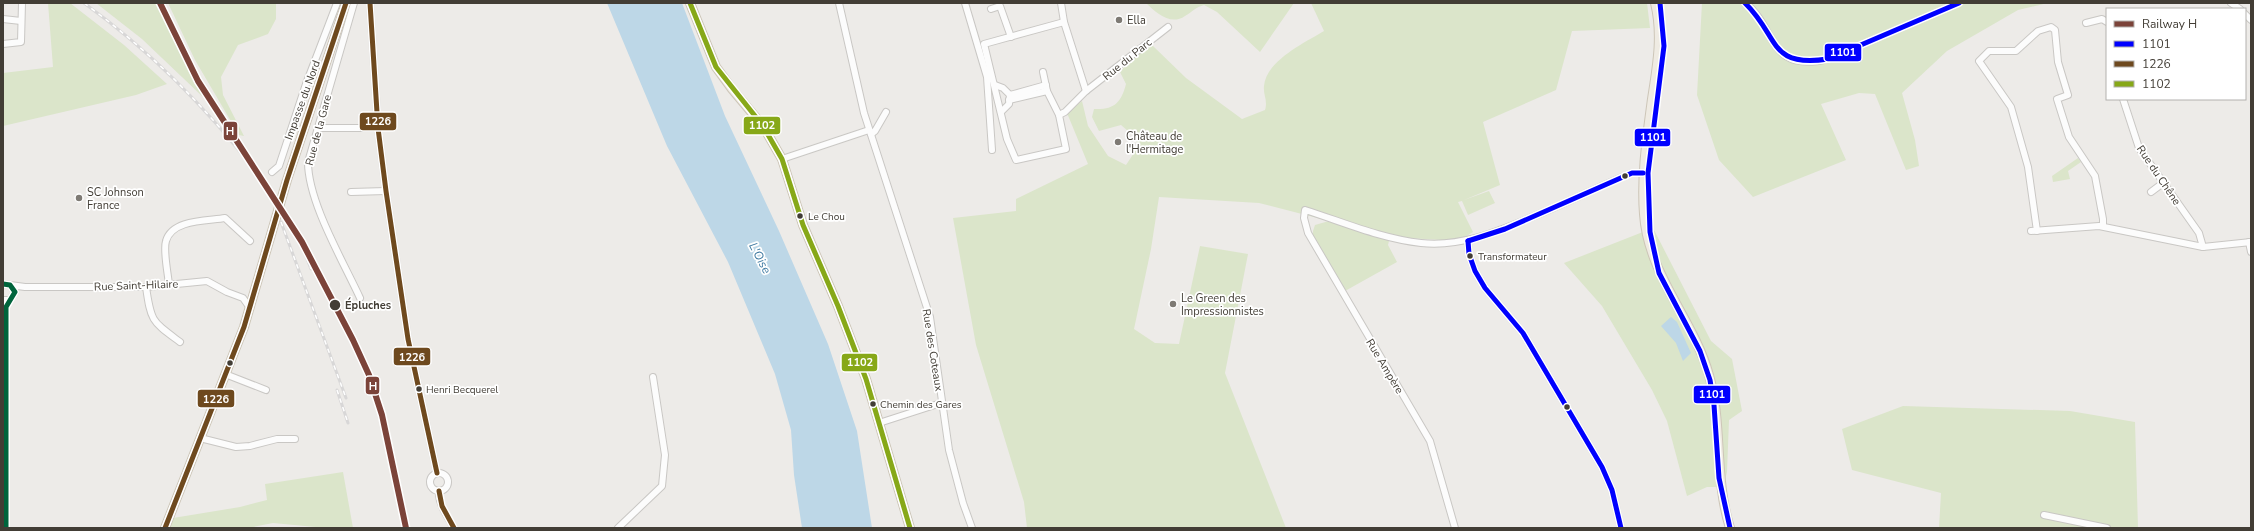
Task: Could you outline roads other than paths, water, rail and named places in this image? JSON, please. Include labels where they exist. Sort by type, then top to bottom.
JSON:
[{"type":"main road","points":[[165,528],[250,308],[275,218],[346,3]]},
{"type":"main road","points":[[690,3],[716,67],[763,126],[782,159],[803,224],[856,352],[910,528]]},
{"type":"main road","points":[[1655,3],[1659,46],[1646,173],[1650,244],[1659,273],[1696,344],[1708,373],[1714,406],[1721,489],[1730,528]]},
{"type":"main road","points":[[1646,173],[1664,46],[1663,22],[1660,3]]},
{"type":"street","points":[[3,44],[21,42],[22,3]]},
{"type":"street","name":"Impasse du Nord","points":[[272,172],[278,166],[306,84],[337,3]]},
{"type":"street","name":"Rue de la Gare","points":[[354,3],[308,162],[308,174],[313,193],[339,256],[360,298]]},
{"type":"street","points":[[370,3],[378,128],[386,191],[408,339],[437,473]]},
{"type":"street","name":"Rue des Coteaux","points":[[839,3],[870,132],[930,317],[941,403],[949,450],[963,503],[972,528]]},
{"type":"street","points":[[965,3],[987,77],[992,150]]},
{"type":"street","points":[[1061,3],[1064,22],[1086,92]]},
{"type":"street","points":[[1745,3],[1754,12],[1771,42],[1781,52],[1794,59],[1808,61],[1828,59],[1959,3]]},
{"type":"street","points":[[990,9],[1000,6],[1011,37]]},
{"type":"street","points":[[3,18],[21,21]]},
{"type":"street","points":[[2086,23],[2102,19],[2106,21]]},
{"type":"street","points":[[1043,72],[1047,88],[1059,115],[1066,149],[1016,160],[1007,139],[984,44],[1064,22]]},
{"type":"street","name":"Rue du Parc","points":[[1059,115],[1065,112],[1086,92],[1168,26]]},
{"type":"street","points":[[2103,226],[2104,219],[2095,176],[2068,137],[2057,99],[2068,95],[2058,62],[2054,28],[2048,27],[2038,31],[2018,50],[2010,53],[1989,51],[1979,61],[2011,108],[2028,167],[2034,231],[2103,226],[2204,247],[2250,242],[2251,252]]},
{"type":"street","points":[[995,86],[1003,88],[1009,98],[1009,104],[1001,112]]},
{"type":"street","points":[[1009,98],[1047,88]]},
{"type":"street","name":"Rue du Chêne","points":[[2124,100],[2137,144],[2198,233],[2204,247]]},
{"type":"street","points":[[782,159],[875,131],[886,112]]},
{"type":"street","points":[[318,128],[378,128]]},
{"type":"street","points":[[1621,528],[1612,490],[1602,467],[1523,333],[1485,288],[1474,271],[1469,254],[1468,241],[1505,229],[1632,173],[1646,173]]},
{"type":"street","points":[[2151,192],[2163,183]]},
{"type":"street","points":[[351,192],[386,191]]},
{"type":"street","name":"Rue Ampère","points":[[1455,528],[1430,441],[1308,233],[1304,218],[1305,210],[1390,237],[1438,244],[1468,241]]},
{"type":"street","points":[[169,285],[166,243],[168,237],[178,227],[225,218],[250,241]]},
{"type":"street","name":"Rue Saint-Hilaire","points":[[3,284],[25,287],[146,287],[206,281],[227,292],[244,298]]},
{"type":"street","points":[[10,285],[14,290],[14,296]]},
{"type":"street","points":[[6,528],[5,302],[14,296],[20,289],[25,287]]},
{"type":"street","points":[[146,287],[149,312],[158,326],[180,342]]},
{"type":"street","points":[[250,308],[244,298],[254,294]]},
{"type":"street","points":[[225,374],[266,390]]},
{"type":"street","points":[[618,528],[662,486],[665,455],[653,377]]},
{"type":"street","points":[[879,423],[941,403]]},
{"type":"street","points":[[200,438],[236,447],[250,446],[277,439],[295,439]]},
{"type":"street","points":[[437,473],[443,474],[448,481],[445,489],[440,491],[432,488],[430,482],[432,477],[437,473]]},
{"type":"street","points":[[440,491],[439,497],[454,528]]},
{"type":"street","points":[[2044,515],[2107,528]]},
{"type":"water","name":"L'Oise","points":[[607,3],[682,3],[725,116],[779,231],[828,344],[857,431],[872,528],[802,528],[794,475],[791,430],[775,374],[728,262],[667,146]]},
{"type":"water","points":[[1671,317],[1677,322],[1691,353],[1683,361],[1676,343],[1661,326]]},
{"type":"railway","points":[[84,3],[134,42],[180,85],[243,155],[262,180]]},
{"type":"railway","points":[[281,222],[346,398]]},
{"type":"railway","points":[[297,233],[311,269]]},
{"type":"railway","points":[[337,390],[348,423]]},
{"type":"rail line","name":"H","points":[[160,3],[198,81],[302,242],[353,340],[369,375],[382,415],[406,528]]},
{"type":"place","name":"Ella","points":[[1119,20]]},
{"type":"place","name":"Château de l'Hermitage","points":[[1118,142]]},
{"type":"place","name":"SC Johnson France","points":[[79,198]]},
{"type":"place","name":"Le Chou","points":[[800,216]]},
{"type":"place","name":"Transformateur","points":[[1470,256]]},
{"type":"place","name":"Le Green des Impressionnistes","points":[[1173,304]]},
{"type":"place","name":"Épluches","points":[[335,305]]},
{"type":"place","name":"Henri Becquerel","points":[[419,389]]},
{"type":"place","name":"Chemin des Gares","points":[[873,404]]}]
